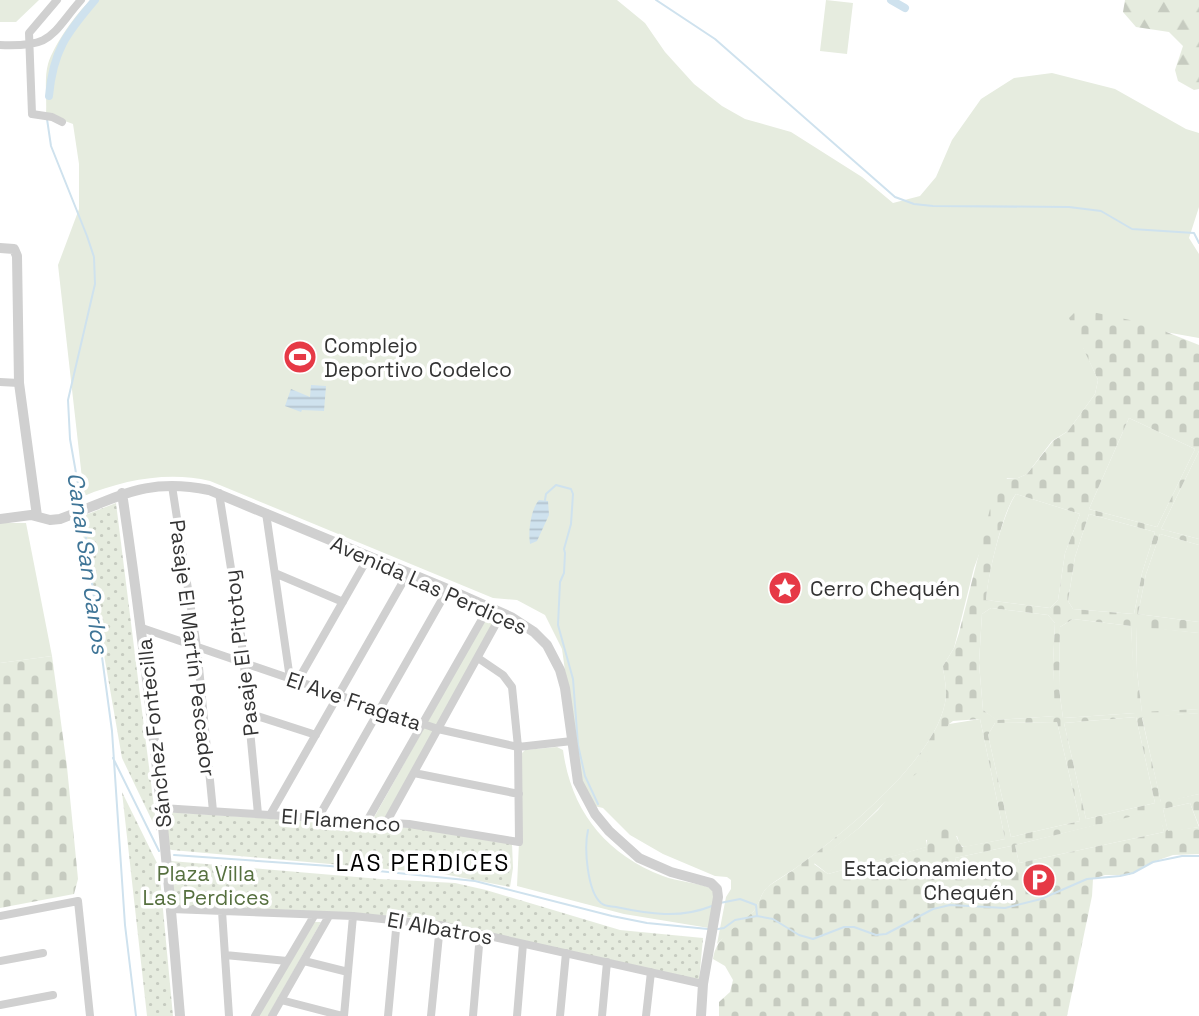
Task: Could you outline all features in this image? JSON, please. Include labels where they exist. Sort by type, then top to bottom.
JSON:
[{"type":"street","points":[[57,0],[29,33],[29,46],[32,114],[52,117],[62,122]]},
{"type":"street","points":[[0,45],[29,46],[49,39],[81,0]]},
{"type":"street","points":[[0,248],[14,249],[17,256],[19,383],[37,516],[0,519]]},
{"type":"street","points":[[0,382],[19,383]]},
{"type":"street","name":"Avenida Las Perdices","points":[[37,516],[50,520],[60,519],[87,510],[122,493],[146,488],[172,486],[219,493],[489,607],[534,632],[547,645],[556,661],[565,688],[578,782],[595,814],[608,831],[639,858],[671,872],[714,885],[718,894],[703,984]]},
{"type":"street","name":"Pasaje El Martín Pescador","points":[[172,486],[197,647],[214,811]]},
{"type":"street","name":"Sánchez Fontecilla","points":[[122,493],[142,628],[162,808],[180,1016]]},
{"type":"street","name":"Pasaje El Pitotoy","points":[[219,493],[240,625],[258,814]]},
{"type":"street","points":[[266,513],[293,680]]},
{"type":"street","points":[[293,680],[369,556]]},
{"type":"street","points":[[271,815],[408,573]]},
{"type":"street","points":[[277,575],[343,602]]},
{"type":"street","points":[[318,818],[448,589]]},
{"type":"street","points":[[367,821],[489,607]]},
{"type":"street","points":[[386,822],[502,613]]},
{"type":"street","name":"El Ave Fragata","points":[[142,628],[422,725],[518,747],[572,741]]},
{"type":"street","points":[[414,773],[519,794],[512,687],[503,675],[478,659]]},
{"type":"street","points":[[248,713],[316,735]]},
{"type":"street","name":"El Flamenco","points":[[162,808],[386,822],[519,842],[519,794]]},
{"type":"street","points":[[0,916],[78,901],[90,1016]]},
{"type":"street","name":"El Albatros","points":[[172,909],[353,916],[440,925],[703,984]]},
{"type":"street","points":[[222,911],[229,1016]]},
{"type":"street","points":[[255,1016],[314,916]]},
{"type":"street","points":[[272,1016],[329,916]]},
{"type":"street","points":[[281,1000],[344,1016],[353,916]]},
{"type":"street","points":[[388,1016],[397,919]]},
{"type":"street","points":[[431,1016],[440,925]]},
{"type":"street","points":[[473,1016],[480,934]]},
{"type":"street","points":[[517,1016],[523,944]]},
{"type":"street","points":[[0,961],[43,953]]},
{"type":"street","points":[[560,1016],[566,953]]},
{"type":"street","points":[[225,955],[287,961]]},
{"type":"street","points":[[304,961],[348,972]]},
{"type":"street","points":[[602,1016],[607,962]]},
{"type":"street","points":[[646,1016],[651,972]]},
{"type":"street","points":[[701,1016],[703,984]]},
{"type":"street","points":[[0,1005],[53,995]]},
{"type":"green space","points":[[0,0],[39,0],[16,22],[0,22]]},
{"type":"green space","points":[[91,0],[617,0],[645,23],[665,52],[694,84],[722,106],[745,119],[791,132],[862,177],[893,203],[920,196],[936,177],[952,140],[981,99],[1014,78],[1052,73],[1115,89],[1186,129],[1199,133],[1199,207],[1189,238],[1199,254],[1199,338],[1154,330],[1083,347],[1098,380],[1095,394],[1068,431],[1052,441],[1027,474],[1018,478],[1007,478],[974,568],[954,648],[943,666],[945,703],[924,748],[863,814],[820,850],[767,888],[752,913],[717,944],[731,880],[663,854],[630,835],[603,808],[590,805],[580,779],[562,649],[545,615],[517,600],[493,598],[210,481],[162,477],[130,482],[84,496],[58,265],[79,209],[79,164],[73,124],[46,114],[46,82],[48,64],[55,48],[72,21]]},
{"type":"green space","points":[[826,0],[853,3],[847,54],[820,51]]},
{"type":"green space","points":[[1125,0],[1199,0],[1199,89],[1194,90],[1178,81],[1175,70],[1183,46],[1169,32],[1136,27],[1123,12]]},
{"type":"green space","points":[[1078,309],[1144,323],[1199,345],[1199,451],[1161,529],[1199,539],[1199,545],[1160,534],[1146,574],[1138,614],[1199,622],[1199,633],[1136,627],[1137,671],[1142,712],[1199,709],[1199,713],[1142,718],[1161,802],[1199,794],[1199,826],[1190,803],[1163,809],[1168,831],[1199,827],[1199,854],[1173,855],[1150,863],[1129,875],[1105,875],[1093,879],[1092,896],[1067,1016],[719,1016],[719,1002],[730,992],[733,980],[725,966],[713,959],[718,944],[728,932],[753,912],[767,888],[841,833],[886,792],[924,748],[938,725],[946,698],[943,666],[959,633],[994,493],[1002,479],[1018,478],[1027,474],[1053,441],[1068,431],[1095,394],[1098,380],[1069,318]],"holes":[[[1129,418],[1195,449],[1157,527],[1089,509]],[[1016,494],[1080,514],[1065,553],[1058,600],[1050,608],[986,600],[993,561],[1006,515]],[[1089,514],[1155,532],[1142,573],[1134,614],[1073,609],[1068,601],[1075,557]],[[991,608],[1048,615],[1055,623],[1055,716],[997,720],[983,710],[979,663],[982,614]],[[1073,619],[1131,626],[1135,713],[1063,718],[1059,688],[1060,627]],[[1136,717],[1155,803],[1086,819],[1064,723]],[[980,719],[1005,839],[962,847],[952,829],[938,826],[928,834],[926,847],[828,874],[814,864],[859,828],[924,767],[953,721]],[[1057,722],[1080,821],[1011,837],[988,735],[995,723]],[[1158,810],[1164,832],[1019,863],[1015,845]],[[1011,846],[1014,864],[959,874],[955,858]]]},
{"type":"green space","points":[[1129,418],[1195,449],[1157,527],[1089,509]]},
{"type":"green space","points":[[1199,451],[1199,539],[1161,529]]},
{"type":"green space","points":[[1016,494],[1080,514],[1065,553],[1058,600],[1050,608],[986,600],[996,545]]},
{"type":"green space","points":[[116,503],[157,831],[122,758],[80,517]]},
{"type":"green space","points":[[1089,514],[1155,532],[1142,573],[1134,614],[1073,609],[1068,601],[1075,557]]},
{"type":"green space","points":[[0,523],[26,523],[52,656],[0,663]]},
{"type":"green space","points":[[1160,534],[1199,545],[1199,622],[1138,614],[1146,574]]},
{"type":"green space","points":[[991,608],[1048,615],[1055,623],[1053,664],[1056,716],[996,720],[983,710],[979,663],[982,614]]},
{"type":"green space","points":[[486,617],[497,622],[385,821],[372,821]]},
{"type":"green space","points":[[1073,619],[1131,626],[1136,713],[1063,718],[1059,688],[1060,627]]},
{"type":"green space","points":[[1136,626],[1199,633],[1199,709],[1142,713]]},
{"type":"green space","points":[[52,656],[78,879],[74,894],[0,908],[0,663]]},
{"type":"green space","points":[[1199,713],[1199,794],[1161,803],[1142,717]]},
{"type":"green space","points":[[1136,717],[1155,803],[1086,819],[1064,723]]},
{"type":"green space","points":[[980,719],[1005,839],[964,847],[960,845],[957,836],[926,840],[927,847],[828,874],[814,863],[878,810],[949,724]]},
{"type":"green space","points":[[1057,722],[1080,821],[1011,837],[988,735],[995,723]]},
{"type":"green space","points":[[557,747],[563,750],[567,772],[583,810],[608,842],[642,867],[675,880],[711,888],[715,896],[709,928],[624,914],[517,886],[519,756],[525,750]]},
{"type":"green space","points":[[122,792],[159,867],[173,1016],[147,1016]]},
{"type":"green space","points":[[1190,803],[1199,827],[1168,832],[1163,809]]},
{"type":"green space","points":[[1159,809],[1164,832],[1019,863],[1015,845]]},
{"type":"green space","name":"Plaza Villa Las Perdices","points":[[165,812],[380,825],[512,844],[513,868],[510,887],[443,874],[172,850],[169,849]]},
{"type":"green space","points":[[1011,846],[1015,864],[959,875],[955,858]]},
{"type":"green space","name":"Plaza Villa Las Perdices","points":[[171,861],[455,883],[620,930],[703,938],[699,981],[451,924],[409,917],[174,907]]},
{"type":"green space","points":[[312,922],[321,922],[268,1016],[258,1016]]},
{"type":"water","points":[[311,385],[326,386],[324,411],[301,412],[285,406],[291,389],[310,397]]},
{"type":"water","points":[[539,500],[548,501],[549,515],[537,541],[530,544],[531,520]]},
{"type":"waterway","name":"Canal San Carlos","points":[[49,96],[54,67],[63,44],[95,0]]},
{"type":"waterway","points":[[656,0],[715,39],[895,197],[914,204],[933,206],[1069,207],[1101,211],[1132,229],[1194,233],[1199,243]]},
{"type":"waterway","points":[[891,0],[905,8]]},
{"type":"waterway","name":"Canal San Carlos","points":[[47,119],[51,146],[94,257],[95,284],[68,400],[70,439],[82,507]]},
{"type":"waterway","points":[[545,500],[546,494],[556,485],[571,489],[573,494],[571,524],[564,549],[564,573],[560,582],[558,625],[573,679],[578,745],[585,776],[598,804]]},
{"type":"waterway","name":"Canal San Carlos","points":[[83,516],[112,731],[125,925],[136,1016]]},
{"type":"waterway","points":[[113,758],[159,851]]},
{"type":"waterway","points":[[588,830],[586,847],[592,889],[603,904],[664,914],[688,913],[712,906]]},
{"type":"waterway","points":[[174,855],[330,866],[475,881],[612,916],[647,923],[708,929]]},
{"type":"waterway","points":[[718,929],[735,920],[757,916],[773,919],[799,935],[813,939],[844,927],[854,927],[876,935],[886,934],[933,909],[950,905],[1005,908],[1041,899],[1087,879],[1120,876],[1133,873],[1153,862],[1182,856],[1199,856]]},
{"type":"waterway","points":[[720,903],[740,899],[756,905],[757,915]]},
{"type":"place","name":"Complejo Deportivo Codelco","points":[[300,357]]},
{"type":"place","name":"Cerro Chequén","points":[[785,588]]},
{"type":"place","name":"Estacionamiento Chequén","points":[[1039,880]]},
{"type":"district","name":"LAS PERDICES","points":[[423,863]]}]
